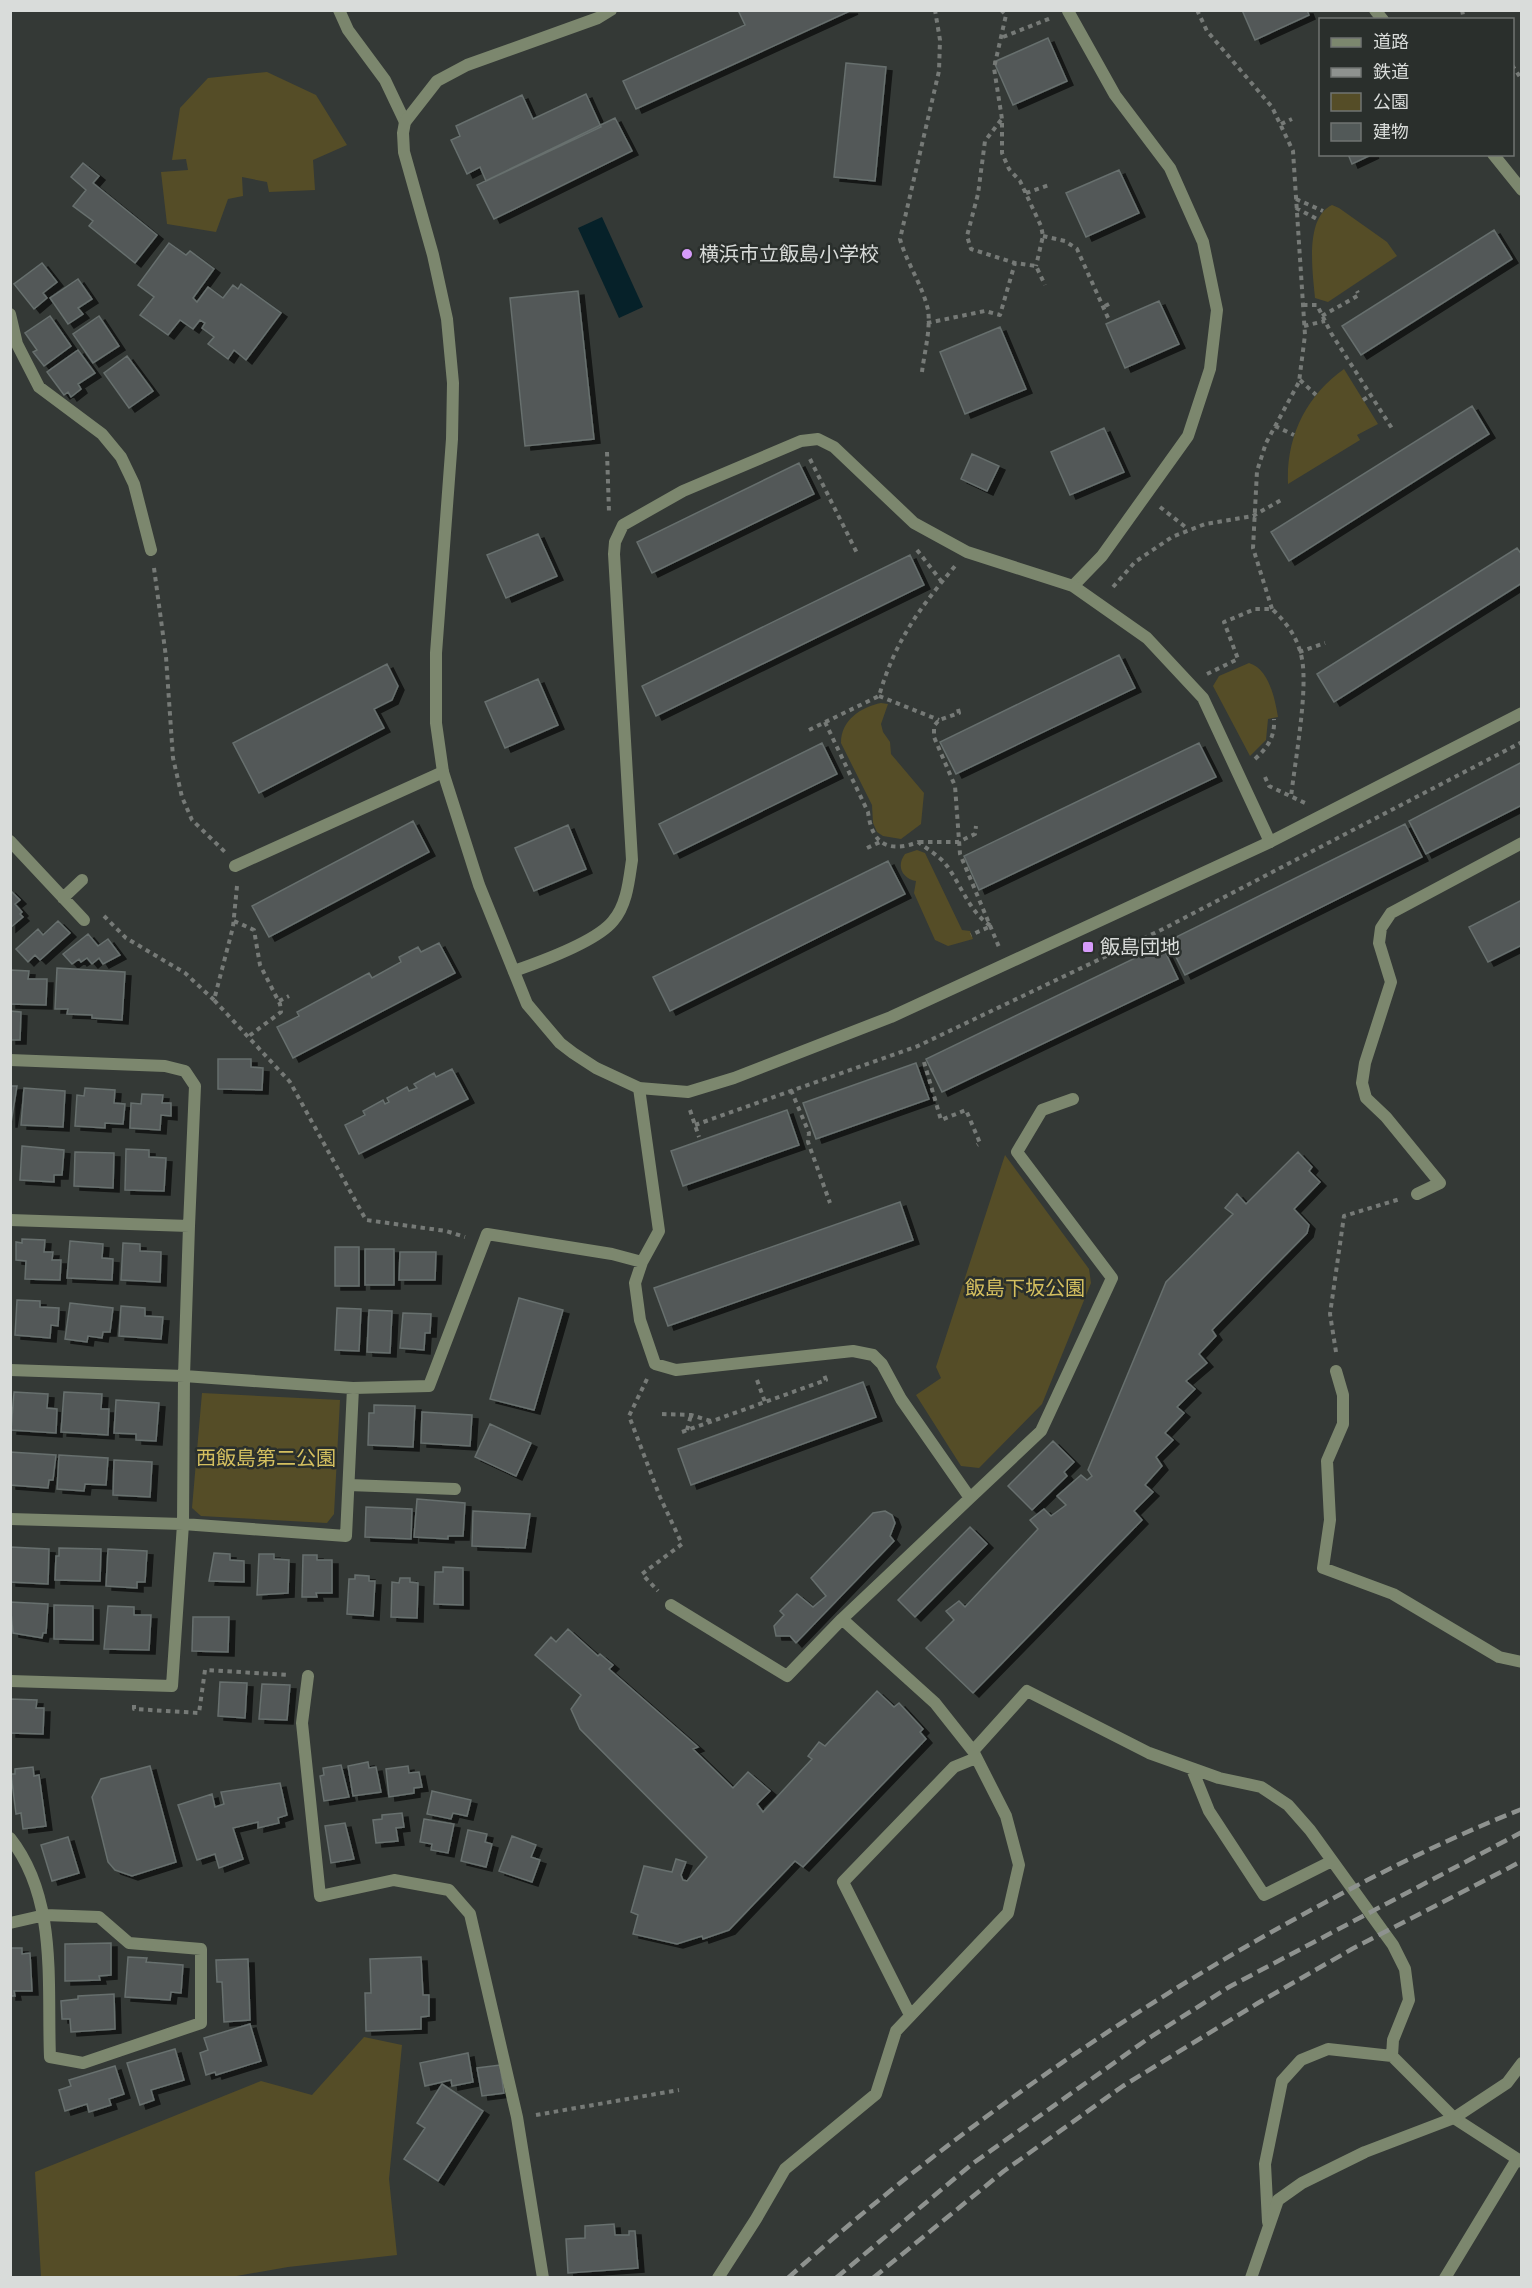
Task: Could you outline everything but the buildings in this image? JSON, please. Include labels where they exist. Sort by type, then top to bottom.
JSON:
[{"type":"street","points":[[339,10],[348,30],[385,80],[405,122],[404,152],[433,255],[447,319],[453,383],[452,439],[436,653],[436,723],[443,772],[479,885],[527,1004],[560,1042],[596,1068],[639,1088],[688,1092],[734,1078],[891,1017],[1270,842],[1521,713]]},
{"type":"street","points":[[405,122],[437,81],[467,65],[598,18],[611,10]]},
{"type":"street","points":[[1068,11],[1115,95],[1170,168],[1203,242],[1217,310],[1210,369],[1188,436],[1102,555],[1073,586]]},
{"type":"street","points":[[1495,156],[1521,190]]},
{"type":"street","points":[[10,314],[17,344],[39,387],[102,434],[121,457],[135,484],[151,550]]},
{"type":"street","points":[[514,971],[550,958],[613,922],[627,894],[632,860],[614,554],[615,542],[623,525],[683,491],[805,441],[818,439],[834,447],[914,522],[967,552],[1073,586],[1147,638],[1203,698],[1270,842]]},
{"type":"street","points":[[235,866],[443,772]]},
{"type":"street","points":[[10,841],[84,921]]},
{"type":"street","points":[[1417,1194],[1440,1183],[1386,1117],[1366,1098],[1362,1083],[1365,1063],[1391,981],[1379,943],[1382,928],[1391,913],[1521,843]]},
{"type":"street","points":[[63,898],[82,880]]},
{"type":"street","points":[[10,1060],[165,1066],[185,1071],[195,1086],[184,1376],[183,1524],[172,1686],[134,1683],[10,1681]]},
{"type":"street","points":[[639,1088],[659,1231],[642,1262],[635,1283],[640,1320],[655,1364],[676,1370],[853,1351],[873,1355],[882,1364],[901,1400],[970,1498]]},
{"type":"street","points":[[671,1605],[788,1676],[842,1619],[1041,1431],[1112,1278],[1017,1152],[1042,1110],[1073,1099]]},
{"type":"street","points":[[10,1220],[189,1226]]},
{"type":"street","points":[[10,1370],[184,1376],[353,1388],[429,1386],[487,1234],[612,1254],[642,1262]]},
{"type":"street","points":[[1336,1371],[1343,1395],[1343,1424],[1327,1461],[1330,1520],[1323,1568],[1393,1594],[1499,1657],[1521,1662]]},
{"type":"street","points":[[10,1518],[183,1524],[346,1536],[353,1388]]},
{"type":"street","points":[[349,1485],[455,1489]]},
{"type":"street","points":[[718,2277],[756,2219],[784,2169],[876,2094],[896,2031],[1008,1913],[1019,1865],[1006,1816],[974,1755],[934,1703],[842,1619]]},
{"type":"street","points":[[308,1676],[302,1723],[320,1896],[394,1880],[449,1890],[470,1914],[517,2117],[543,2277]]},
{"type":"street","points":[[910,2015],[843,1882],[954,1767],[974,1755],[1027,1691],[1149,1753],[1192,1769],[1261,1787],[1288,1805],[1310,1830],[1330,1862],[1393,1945],[1405,1969],[1409,2000],[1393,2040],[1392,2056]]},
{"type":"street","points":[[1192,1769],[1209,1811],[1264,1895],[1330,1862]]},
{"type":"street","points":[[10,1838],[23,1854],[39,1891],[45,1915],[50,2057],[83,2063],[201,2024],[201,1949],[129,1943],[99,1917],[45,1915],[10,1923]]},
{"type":"street","points":[[1268,2222],[1265,2164],[1282,2081],[1302,2060],[1328,2049],[1392,2056],[1454,2118],[1519,2161],[1445,2277]]},
{"type":"street","points":[[1251,2277],[1268,2222],[1278,2200],[1302,2183],[1365,2152],[1454,2118],[1507,2083],[1521,2063]]},
{"type":"path","points":[[1001,10],[1006,15],[993,68],[1002,119],[1004,160],[1020,181],[1043,237],[1036,266],[1045,285]]},
{"type":"path","points":[[1197,10],[1207,31],[1272,106],[1293,151],[1303,305],[1304,360],[1300,379],[1266,443],[1257,471],[1253,516],[1253,548],[1272,609],[1293,634],[1302,660],[1302,691],[1291,797]]},
{"type":"path","points":[[922,372],[929,313],[924,295],[907,263],[900,239],[939,71],[940,40],[935,11]]},
{"type":"path","points":[[1002,38],[1068,11]]},
{"type":"path","points":[[1002,119],[985,141],[978,194],[967,236],[971,249],[1015,263],[1036,266]]},
{"type":"path","points":[[1281,124],[1292,119]]},
{"type":"path","points":[[1026,193],[1049,185]]},
{"type":"path","points":[[1296,199],[1323,211]]},
{"type":"path","points":[[1296,208],[1319,220]]},
{"type":"path","points":[[1043,237],[1065,241],[1077,249],[1105,306],[1109,320]]},
{"type":"path","points":[[927,323],[985,310],[1000,315],[1015,263]]},
{"type":"path","points":[[1304,326],[1323,319],[1359,295],[1357,291]]},
{"type":"path","points":[[1105,306],[1113,302]]},
{"type":"path","points":[[1303,305],[1317,305],[1323,319],[1393,430]]},
{"type":"path","points":[[1300,379],[1316,395]]},
{"type":"path","points":[[1363,400],[1371,395]]},
{"type":"path","points":[[1275,426],[1294,435]]},
{"type":"path","points":[[805,441],[808,454],[858,555]]},
{"type":"path","points":[[607,452],[609,518]]},
{"type":"path","points":[[1113,587],[1135,562],[1153,548],[1188,529],[1253,516],[1281,500]]},
{"type":"path","points":[[1160,507],[1188,529]]},
{"type":"path","points":[[911,540],[942,582]]},
{"type":"path","points":[[151,550],[166,657],[173,758],[182,797],[192,820],[224,851],[235,866],[238,897],[214,1000]]},
{"type":"path","points":[[809,730],[879,696],[898,643],[967,552]]},
{"type":"path","points":[[1207,675],[1238,659],[1224,622],[1255,609],[1272,609]]},
{"type":"path","points":[[1299,652],[1325,643]]},
{"type":"path","points":[[879,696],[939,720]]},
{"type":"path","points":[[958,709],[959,712],[939,720],[934,726],[934,736],[955,786],[960,854],[1003,956]]},
{"type":"path","points":[[1255,759],[1270,743],[1275,728],[1274,719]]},
{"type":"path","points":[[825,722],[868,812],[869,825],[880,842],[886,846],[903,848],[918,842],[958,842],[975,834],[976,826]]},
{"type":"path","points":[[695,1125],[928,1041],[1163,929],[1521,742]]},
{"type":"path","points":[[867,848],[880,842]]},
{"type":"path","points":[[918,842],[946,864],[965,896],[984,922],[991,926]]},
{"type":"path","points":[[109,921],[126,938],[185,973],[249,1036],[290,1082],[366,1220],[446,1231],[467,1238]]},
{"type":"path","points":[[234,921],[254,930],[260,965],[279,1001],[281,1012],[249,1036]]},
{"type":"path","points":[[971,935],[991,926]]},
{"type":"path","points":[[279,1001],[289,996]]},
{"type":"path","points":[[924,1062],[940,1120],[966,1110],[980,1143],[976,1145]]},
{"type":"path","points":[[791,1090],[809,1133],[808,1142],[830,1203]]},
{"type":"path","points":[[1336,1371],[1336,1348],[1330,1314],[1344,1216],[1417,1194]]},
{"type":"path","points":[[655,1364],[629,1416],[660,1497],[682,1544],[642,1574],[671,1605]]},
{"type":"path","points":[[755,1374],[765,1402]]},
{"type":"path","points":[[691,1415],[685,1431],[826,1380]]},
{"type":"path","points":[[662,1414],[691,1415],[712,1421]]},
{"type":"path","points":[[134,1683],[134,1710],[200,1713],[205,1670],[308,1676]]},
{"type":"path","points":[[517,2117],[678,2090]]},
{"type":"green space","points":[[267,72],[316,95],[347,145],[313,160],[315,190],[269,192],[267,182],[242,177],[243,196],[228,199],[216,232],[167,224],[161,172],[188,170],[186,159],[172,160],[180,108],[208,78]]},
{"type":"green space","points":[[1332,205],[1387,242],[1397,256],[1328,302],[1315,298],[1312,247],[1317,222],[1323,212]]},
{"type":"green space","points":[[1344,369],[1378,424],[1357,435],[1360,440],[1288,484],[1291,450],[1301,419],[1319,392]]},
{"type":"green space","points":[[1249,663],[1262,671],[1266,678],[1273,694],[1278,717],[1268,719],[1266,740],[1250,756],[1213,686],[1219,676]]},
{"type":"green space","points":[[881,703],[888,704],[881,724],[890,742],[891,754],[924,793],[921,824],[901,839],[883,836],[877,832],[873,823],[872,805],[841,743],[848,721],[860,711]]},
{"type":"green space","points":[[917,850],[925,853],[962,930],[970,931],[973,939],[948,946],[935,940],[914,893],[916,881],[907,877],[901,867],[905,854]]},
{"type":"green space","name":"飯島下坂公園","points":[[1005,1155],[1089,1269],[1091,1283],[1042,1404],[979,1468],[961,1466],[916,1395],[941,1378],[936,1367]]},
{"type":"green space","name":"西飯島第二公園","points":[[202,1393],[340,1400],[334,1514],[327,1523],[201,1516],[192,1508]]},
{"type":"green space","points":[[364,2037],[402,2045],[389,2179],[397,2255],[288,2267],[231,2277],[41,2277],[35,2172],[261,2081],[312,2095]]},
{"type":"water","points":[[602,217],[643,307],[619,318],[578,228]]},
{"type":"railway","points":[[788,2278],[908,2176],[1034,2082],[1100,2037],[1233,1954],[1302,1915],[1438,1845],[1522,1809]]},
{"type":"railway","points":[[836,2278],[972,2164],[1149,2038],[1229,1987],[1522,1832]]},
{"type":"railway","points":[[873,2278],[1004,2171],[1123,2086],[1258,2003],[1352,1949],[1522,1861]]},
{"type":"place","name":"横浜市立飯島小学校","points":[[687,254]]},
{"type":"place","name":"飯島団地","points":[[1088,947]]}]
